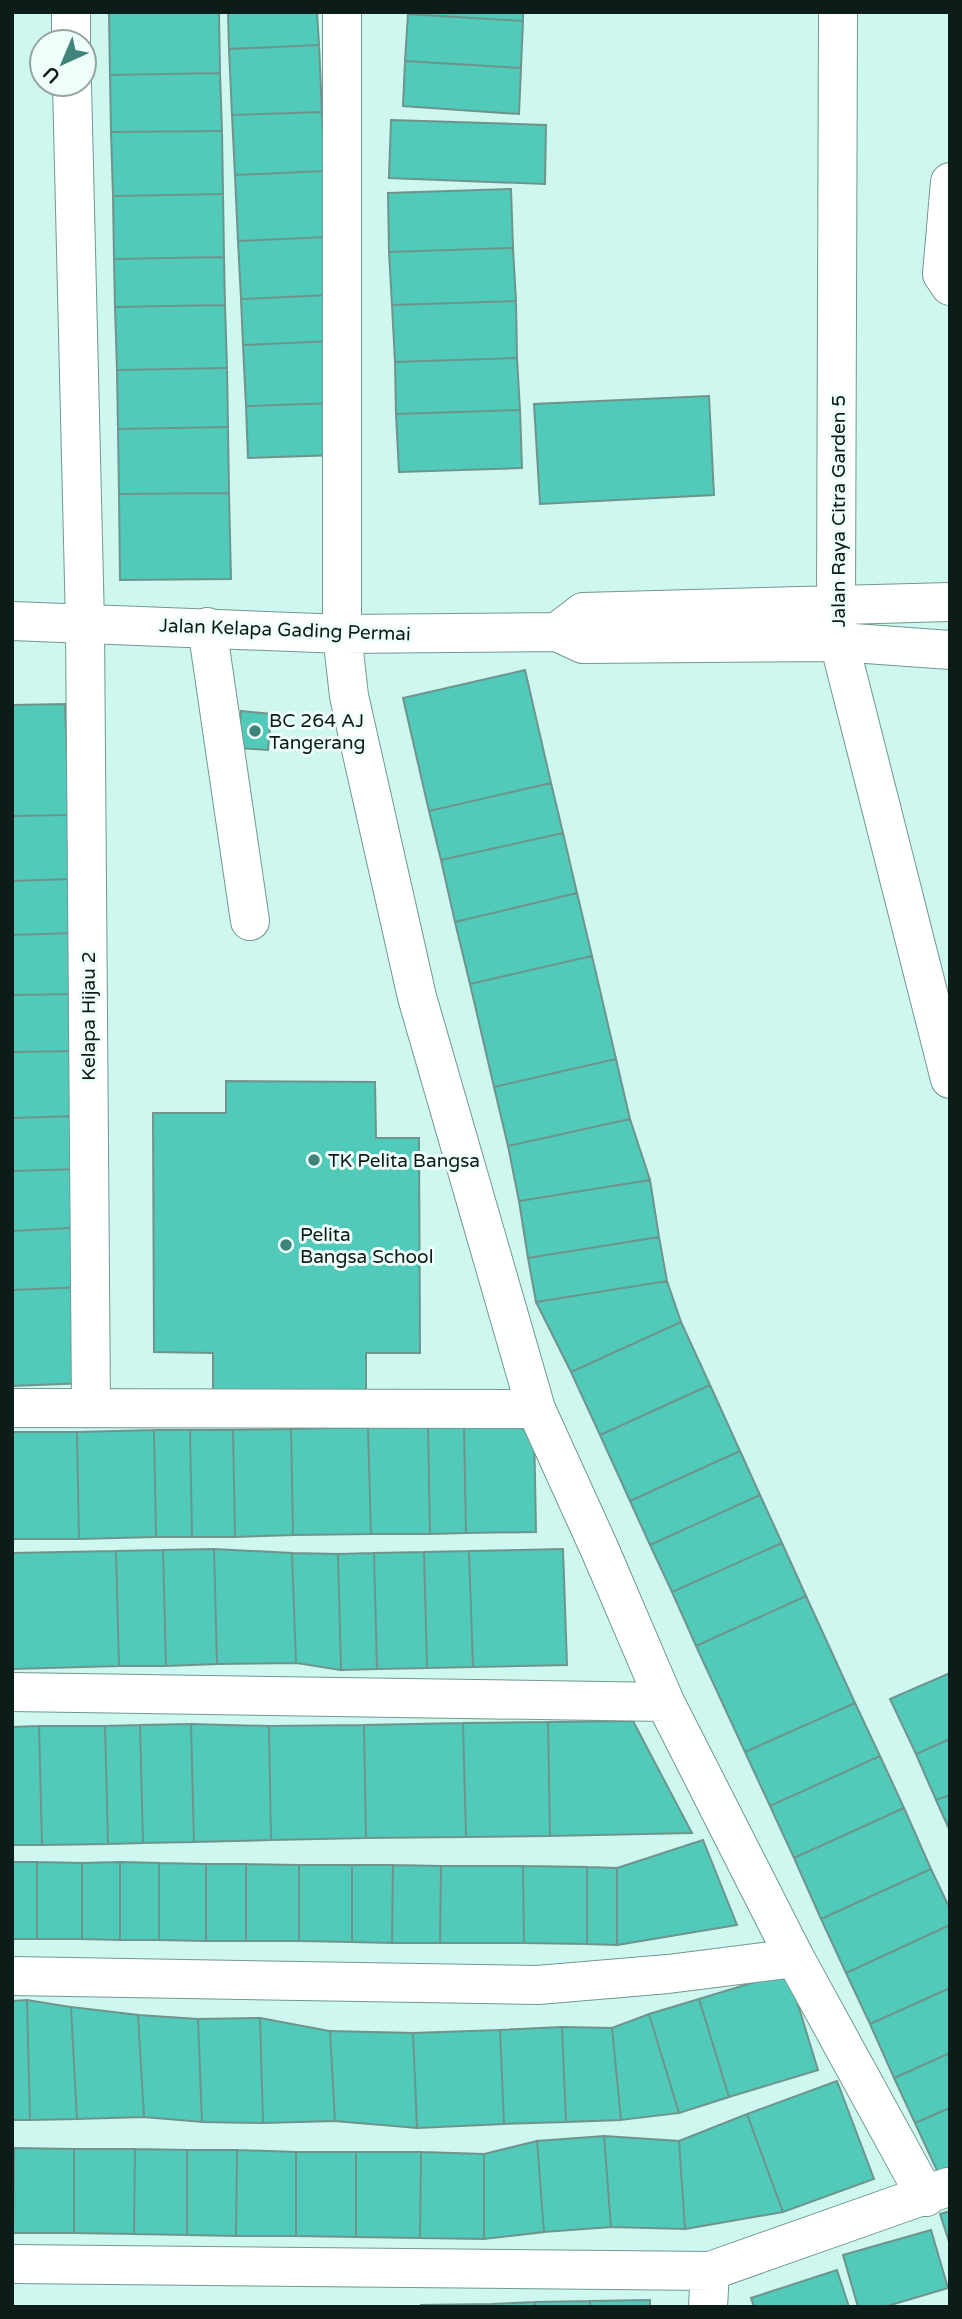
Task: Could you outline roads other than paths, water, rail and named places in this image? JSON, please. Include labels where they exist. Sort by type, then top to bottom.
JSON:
[{"type":"street","points":[[12,2263],[709,2289],[938,2192],[795,1958],[665,1702],[536,1409],[416,997],[349,696],[342,634],[342,12]]},
{"type":"street","name":"Jalan Raya Citra Garden 5","points":[[838,12],[836,604],[839,642],[950,1079]]},
{"type":"street","name":"Kelapa Hijau 2","points":[[72,98],[85,624],[91,1409]]},
{"type":"street","points":[[950,182],[942,274],[950,286]]},
{"type":"street","points":[[557,632],[583,612],[950,602]]},
{"type":"street","name":"Jalan Kelapa Gading Permai","points":[[12,621],[342,634],[557,632],[583,644],[839,642],[950,650]]},
{"type":"street","points":[[206,627],[250,921]]},
{"type":"street","points":[[12,1408],[536,1409]]},
{"type":"street","points":[[12,1692],[665,1702]]},
{"type":"street","points":[[12,1976],[538,1985],[668,1974],[795,1958]]},
{"type":"place","name":"BC 264 AJ Tangerang","points":[[255,731]]},
{"type":"place","name":"TK Pelita Bangsa","points":[[314,1160]]},
{"type":"place","name":"Pelita Bangsa School","points":[[286,1245]]}]
